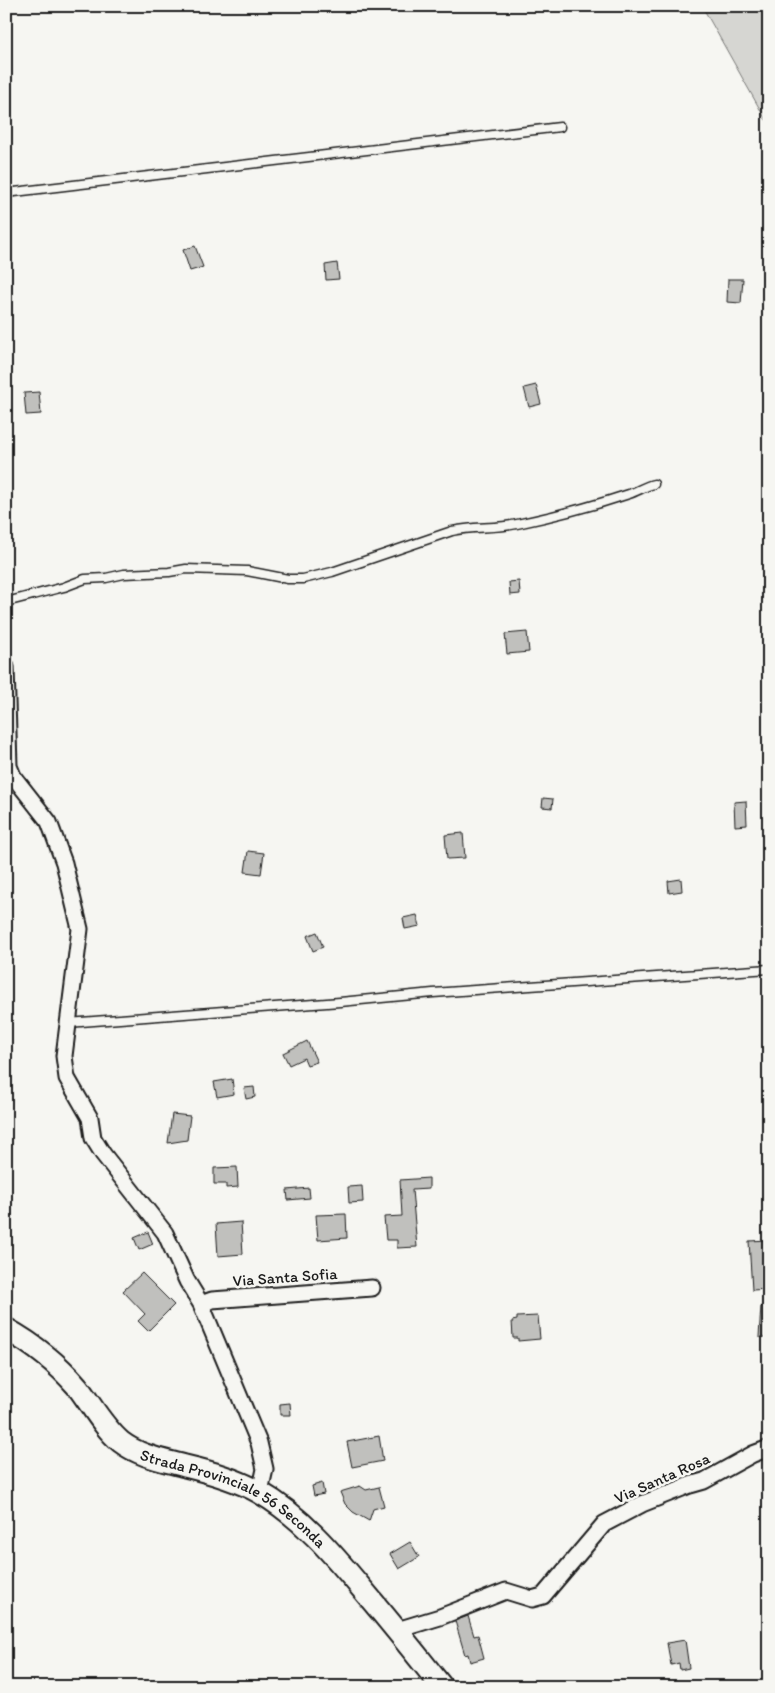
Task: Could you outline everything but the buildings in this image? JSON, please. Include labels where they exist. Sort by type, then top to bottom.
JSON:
[{"type":"street","points":[[6,667],[9,766],[13,776],[49,822],[64,863],[80,929],[64,1056],[67,1078],[90,1118],[93,1138],[103,1154],[165,1233],[187,1281],[201,1304],[259,1443],[266,1469],[260,1492]]},
{"type":"street","name":"Via Santa Sofia","points":[[201,1304],[212,1300],[372,1288]]},
{"type":"street","name":"Strada Provinciale 56 Seconda","points":[[6,1329],[56,1365],[76,1385],[121,1442],[134,1450],[152,1457],[211,1472],[260,1492],[305,1526],[331,1551],[442,1687]]},
{"type":"street","name":"Via Santa Rosa","points":[[397,1630],[440,1617],[506,1591],[532,1599],[543,1596],[604,1524],[642,1504],[704,1481],[753,1454],[769,1448]]},
{"type":"lane","points":[[6,193],[560,127]]},
{"type":"lane","points":[[6,602],[44,593],[85,579],[186,569],[247,571],[288,579],[303,579],[332,572],[469,527],[496,528],[516,525],[586,507],[654,484]]},
{"type":"lane","points":[[68,1023],[434,993],[769,969]]},
{"type":"shaded area","points":[[702,6],[769,6],[769,122],[766,120]]}]
